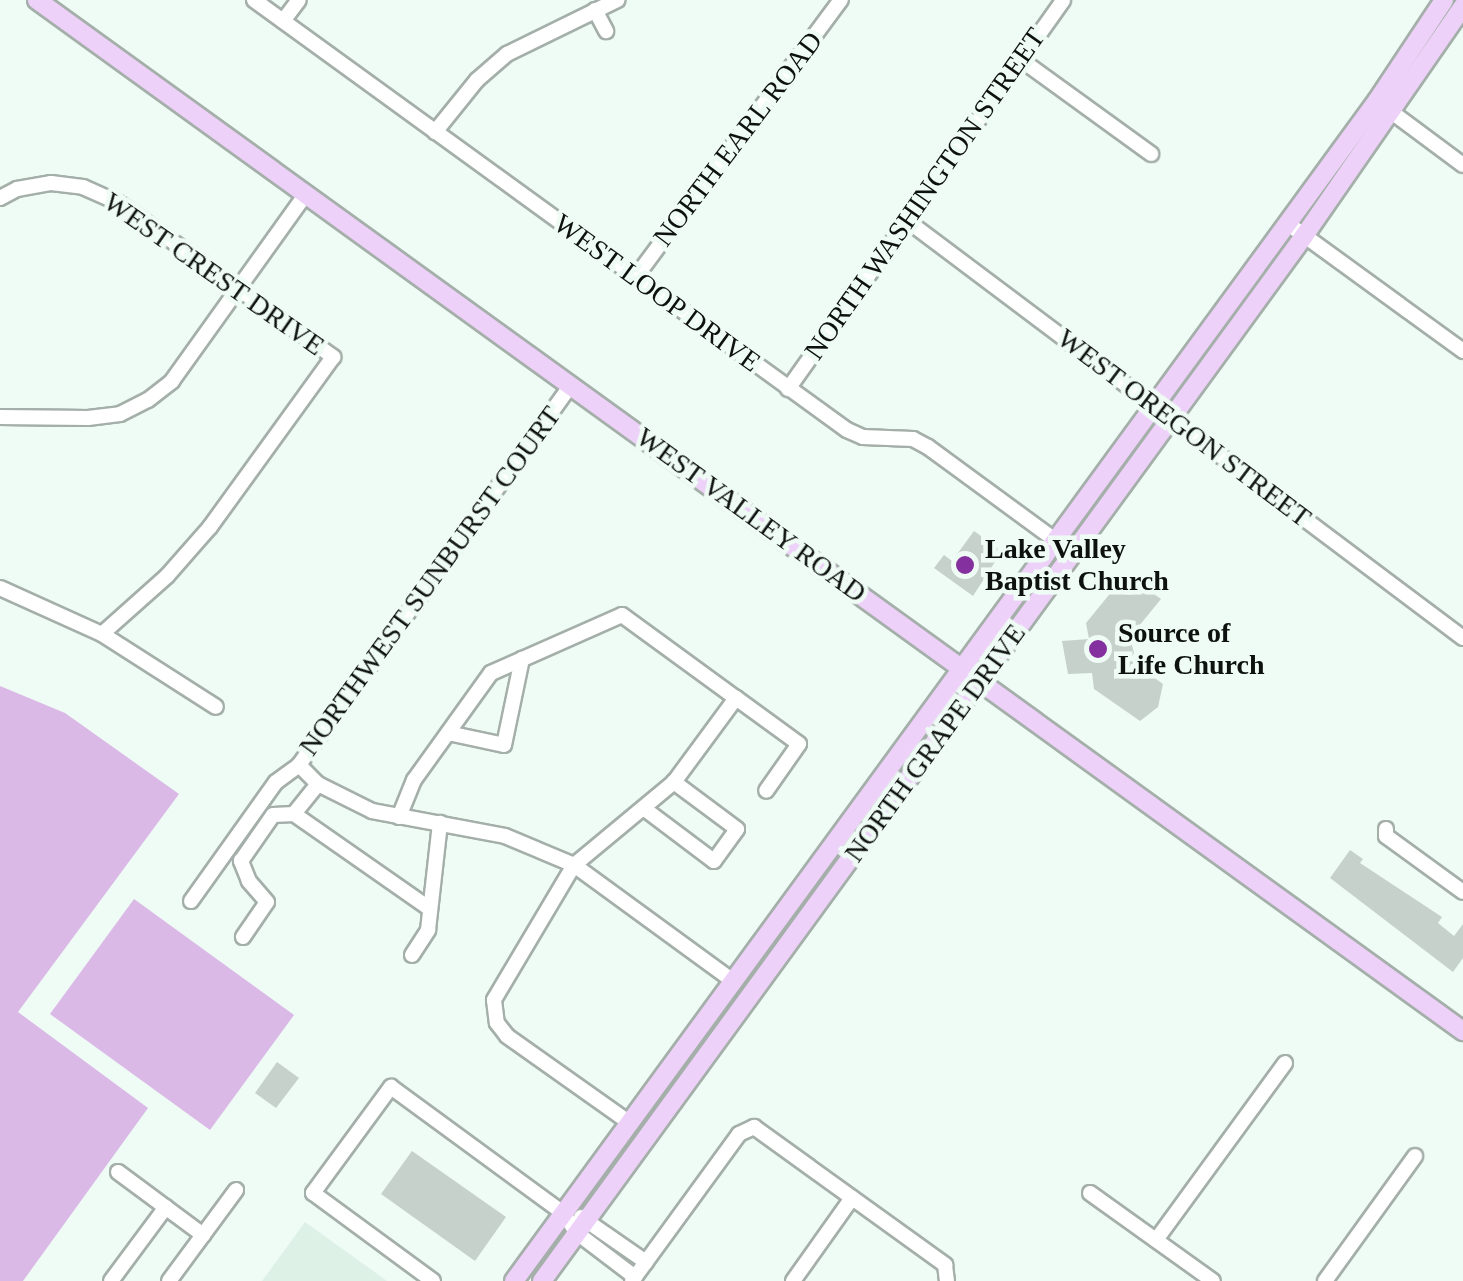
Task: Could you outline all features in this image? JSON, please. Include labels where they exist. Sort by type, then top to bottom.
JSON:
[{"type":"main road","name":"WEST VALLEY ROAD","points":[[37,0],[1463,1031]]},
{"type":"main road","points":[[1384,107],[1444,0]]},
{"type":"main road","name":"NORTH GRAPE DRIVE","points":[[514,1281],[1287,222],[1463,6]]},
{"type":"main road","name":"NORTH GRAPE DRIVE","points":[[542,1281],[1304,236],[1384,107]]},
{"type":"street","name":"WEST LOOP DRIVE","points":[[254,0],[847,430],[863,436],[913,440],[928,447],[1073,553]]},
{"type":"street","points":[[283,21],[298,0]]},
{"type":"street","points":[[435,132],[477,80],[508,54],[617,0]]},
{"type":"street","name":"NORTH WASHINGTON STREET","points":[[788,388],[1063,0]]},
{"type":"street","name":"NORTH EARL ROAD","points":[[635,278],[835,2]]},
{"type":"street","points":[[595,10],[606,32]]},
{"type":"street","points":[[1020,59],[1151,154]]},
{"type":"street","points":[[1384,107],[1463,165]]},
{"type":"street","name":"WEST CREST DRIVE","points":[[0,198],[51,183],[83,187],[119,203],[338,356],[210,527],[167,576],[102,634]]},
{"type":"street","points":[[0,417],[88,418],[120,414],[148,400],[172,380],[305,196]]},
{"type":"street","name":"WEST OREGON STREET","points":[[905,218],[1463,638]]},
{"type":"street","points":[[1287,222],[1463,351]]},
{"type":"street","name":"NORTHWEST SUNBURST COURT","points":[[570,384],[299,765],[318,784],[345,800],[400,816],[505,836],[574,866],[734,981]]},
{"type":"street","points":[[0,588],[102,634],[216,707]]},
{"type":"street","points":[[400,816],[414,780],[491,673],[622,615],[799,744],[766,791]]},
{"type":"street","points":[[448,733],[504,746],[522,660]]},
{"type":"street","points":[[630,1123],[507,1036],[492,1020],[494,1000],[521,962],[574,866],[646,810],[674,782],[736,698]]},
{"type":"street","points":[[191,901],[276,782],[299,765]]},
{"type":"street","points":[[646,810],[714,861],[737,829],[674,782]]},
{"type":"street","points":[[294,814],[318,784]]},
{"type":"street","points":[[243,937],[268,902],[248,881],[241,861],[273,815],[294,814],[430,910]]},
{"type":"street","points":[[412,955],[428,930],[440,823]]},
{"type":"street","points":[[1386,829],[1386,836],[1463,892]]},
{"type":"street","points":[[1156,1240],[1285,1063]]},
{"type":"street","points":[[433,1281],[313,1193],[391,1087],[582,1226],[646,1262]]},
{"type":"street","points":[[582,1226],[634,1279],[746,1123],[945,1265],[947,1281]]},
{"type":"street","points":[[1325,1281],[1415,1156]]},
{"type":"street","points":[[118,1172],[203,1234]]},
{"type":"street","points":[[169,1281],[236,1190]]},
{"type":"street","points":[[1090,1193],[1212,1281]]},
{"type":"street","points":[[794,1281],[852,1198]]},
{"type":"street","points":[[111,1281],[166,1207]]},
{"type":"shaded area","points":[[0,686],[65,713],[179,794],[18,1012],[148,1108],[23,1281],[0,1281]]},
{"type":"shaded area","points":[[134,899],[294,1015],[210,1130],[50,1014]]},
{"type":"shaded area","points":[[305,1222],[387,1281],[262,1281]]},
{"type":"building","name":"Lake Valley Baptist Church","points":[[974,531],[1002,551],[973,596],[934,568],[944,555],[952,561]]},
{"type":"building","name":"Source of Life Church","points":[[1126,574],[1161,599],[1130,637],[1134,653],[1130,660],[1163,684],[1158,707],[1140,721],[1094,689],[1092,673],[1068,674],[1062,641],[1089,639],[1086,623]]},
{"type":"building","points":[[1350,850],[1363,859],[1360,863],[1442,917],[1438,923],[1454,936],[1463,924],[1463,958],[1453,972],[1330,878]]},
{"type":"building","points":[[277,1062],[299,1078],[276,1108],[255,1093]]},
{"type":"building","points":[[412,1151],[506,1217],[475,1261],[381,1194]]},
{"type":"place","name":"Lake Valley Baptist Church","points":[[965,565]]},
{"type":"place","name":"Source of Life Church","points":[[1098,649]]}]
